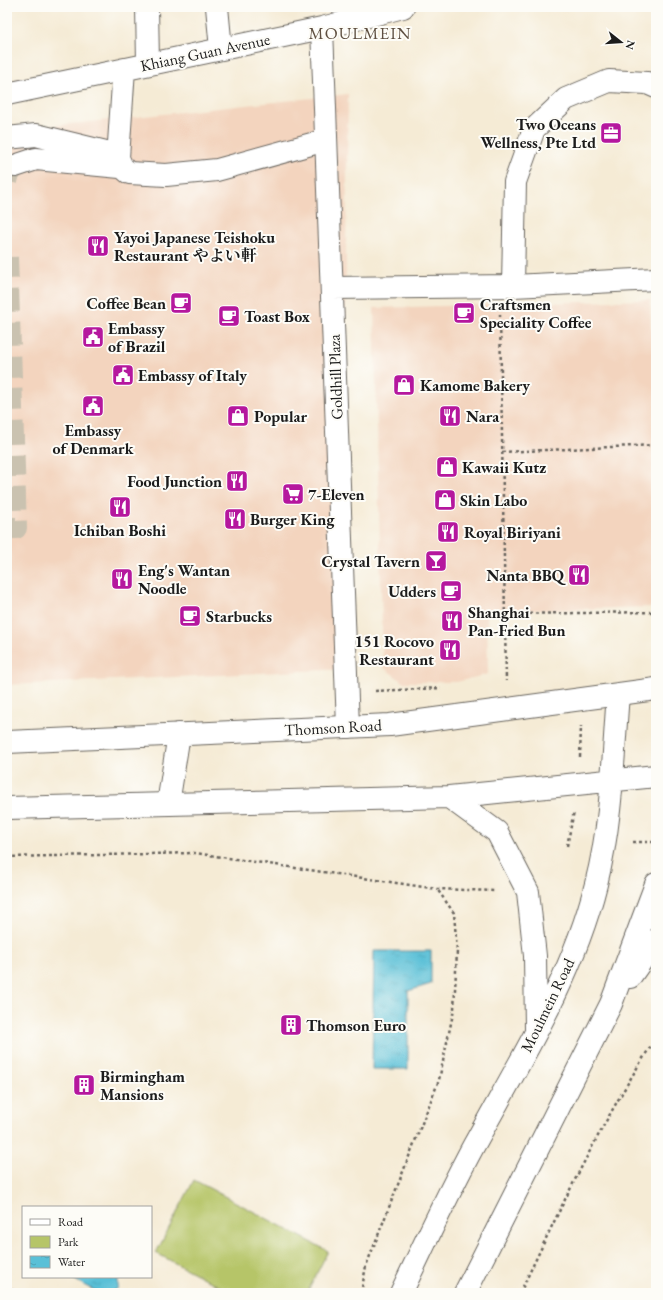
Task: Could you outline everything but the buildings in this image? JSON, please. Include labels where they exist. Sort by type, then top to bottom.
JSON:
[{"type":"main road","points":[[148,7],[148,63]]},
{"type":"main road","points":[[217,7],[221,49]]},
{"type":"main road","name":"Khiang Guan Avenue","points":[[7,94],[148,63],[221,49],[331,19],[403,7]]},
{"type":"main road","name":"Goldhill Plaza","points":[[331,19],[326,140],[348,727]]},
{"type":"main road","points":[[120,161],[124,69]]},
{"type":"main road","points":[[506,286],[514,182],[534,129],[566,99],[609,81],[647,83],[656,87]]},
{"type":"main road","points":[[7,138],[36,135],[120,161],[129,173],[166,174],[218,170],[326,140]]},
{"type":"main road","points":[[15,166],[36,159],[120,161]]},
{"type":"main road","points":[[332,288],[506,286],[656,279]]},
{"type":"main road","name":"Thomson Road","points":[[7,742],[348,727],[420,721],[656,689]]},
{"type":"main road","name":"Moulmein Road","points":[[401,1293],[464,1164],[536,1033],[570,961],[586,919],[596,884],[605,842],[618,694]]},
{"type":"main road","points":[[168,804],[179,734]]},
{"type":"main road","points":[[7,808],[450,797],[656,776]]},
{"type":"main road","points":[[450,797],[497,832],[528,892],[535,956],[536,1033]]},
{"type":"main road","points":[[465,1293],[610,1004],[656,884]]},
{"type":"main road","points":[[610,1004],[656,940]]},
{"type":"path","points":[[506,286],[502,452],[506,685]]},
{"type":"path","points":[[502,452],[656,446]]},
{"type":"path","points":[[505,614],[656,612]]},
{"type":"path","points":[[567,846],[580,783],[581,699]]},
{"type":"path","points":[[7,857],[195,853],[437,889],[528,892]]},
{"type":"path","points":[[361,1293],[366,1266],[439,1080],[454,1009],[457,951],[454,913],[437,889]]},
{"type":"path","points":[[520,1293],[563,1202],[633,1073],[656,1038]]},
{"type":"path","points":[[7,1288],[19,1293]]},
{"type":"shaded area","points":[[348,94],[342,566],[346,669],[7,685],[7,131]]},
{"type":"shaded area","points":[[650,300],[651,329],[656,329],[656,607],[487,611],[488,674],[457,682],[403,682],[383,667],[374,308]]},
{"type":"green space","points":[[194,1180],[328,1251],[307,1293],[232,1293],[156,1253]]},
{"type":"water","points":[[374,951],[431,951],[431,984],[408,991],[408,1069],[372,1069]]},
{"type":"water","points":[[72,1278],[118,1278],[118,1288],[112,1291],[100,1292]]},
{"type":"tunnel","points":[[7,182],[8,176],[15,166]]},
{"type":"tunnel","points":[[7,257],[16,528],[7,528]]},
{"type":"place","name":"Two Oceans Wellness, Pte Ltd","points":[[611,133]]},
{"type":"place","name":"Yayoi Japanese Teishoku Restaurant やよい軒","points":[[98,246]]},
{"type":"place","name":"Coffee Bean","points":[[181,303]]},
{"type":"place","name":"Craftsmen Speciality Coffee","points":[[464,313]]},
{"type":"place","name":"Toast Box","points":[[229,316]]},
{"type":"place","name":"Embassy of Brazil","points":[[93,337]]},
{"type":"place","name":"Embassy of Italy","points":[[123,375]]},
{"type":"place","name":"Kamome Bakery","points":[[404,385]]},
{"type":"place","name":"Embassy of Denmark","points":[[93,406]]},
{"type":"place","name":"Popular","points":[[238,416]]},
{"type":"place","name":"Nara","points":[[450,416]]},
{"type":"place","name":"Kawaii Kutz","points":[[447,467]]},
{"type":"place","name":"Food Junction","points":[[237,481]]},
{"type":"place","name":"7-Eleven","points":[[293,494]]},
{"type":"place","name":"Skin Labo","points":[[445,500]]},
{"type":"place","name":"Ichiban Boshi","points":[[120,507]]},
{"type":"place","name":"Burger King","points":[[235,519]]},
{"type":"place","name":"Royal Biriyani","points":[[448,532]]},
{"type":"place","name":"Crystal Tavern","points":[[436,561]]},
{"type":"place","name":"Nanta BBQ","points":[[579,575]]},
{"type":"place","name":"Eng's Wantan Noodle","points":[[122,579]]},
{"type":"place","name":"Udders","points":[[451,591]]},
{"type":"place","name":"Starbucks","points":[[190,616]]},
{"type":"place","name":"Shanghai Pan-Fried Bun","points":[[452,621]]},
{"type":"place","name":"151 Rocovo Restaurant","points":[[450,650]]},
{"type":"place","name":"Thomson Euro","points":[[291,1025]]},
{"type":"place","name":"Birmingham Mansions","points":[[84,1085]]},
{"type":"district","name":"MOULMEIN","points":[[360,33]]}]
